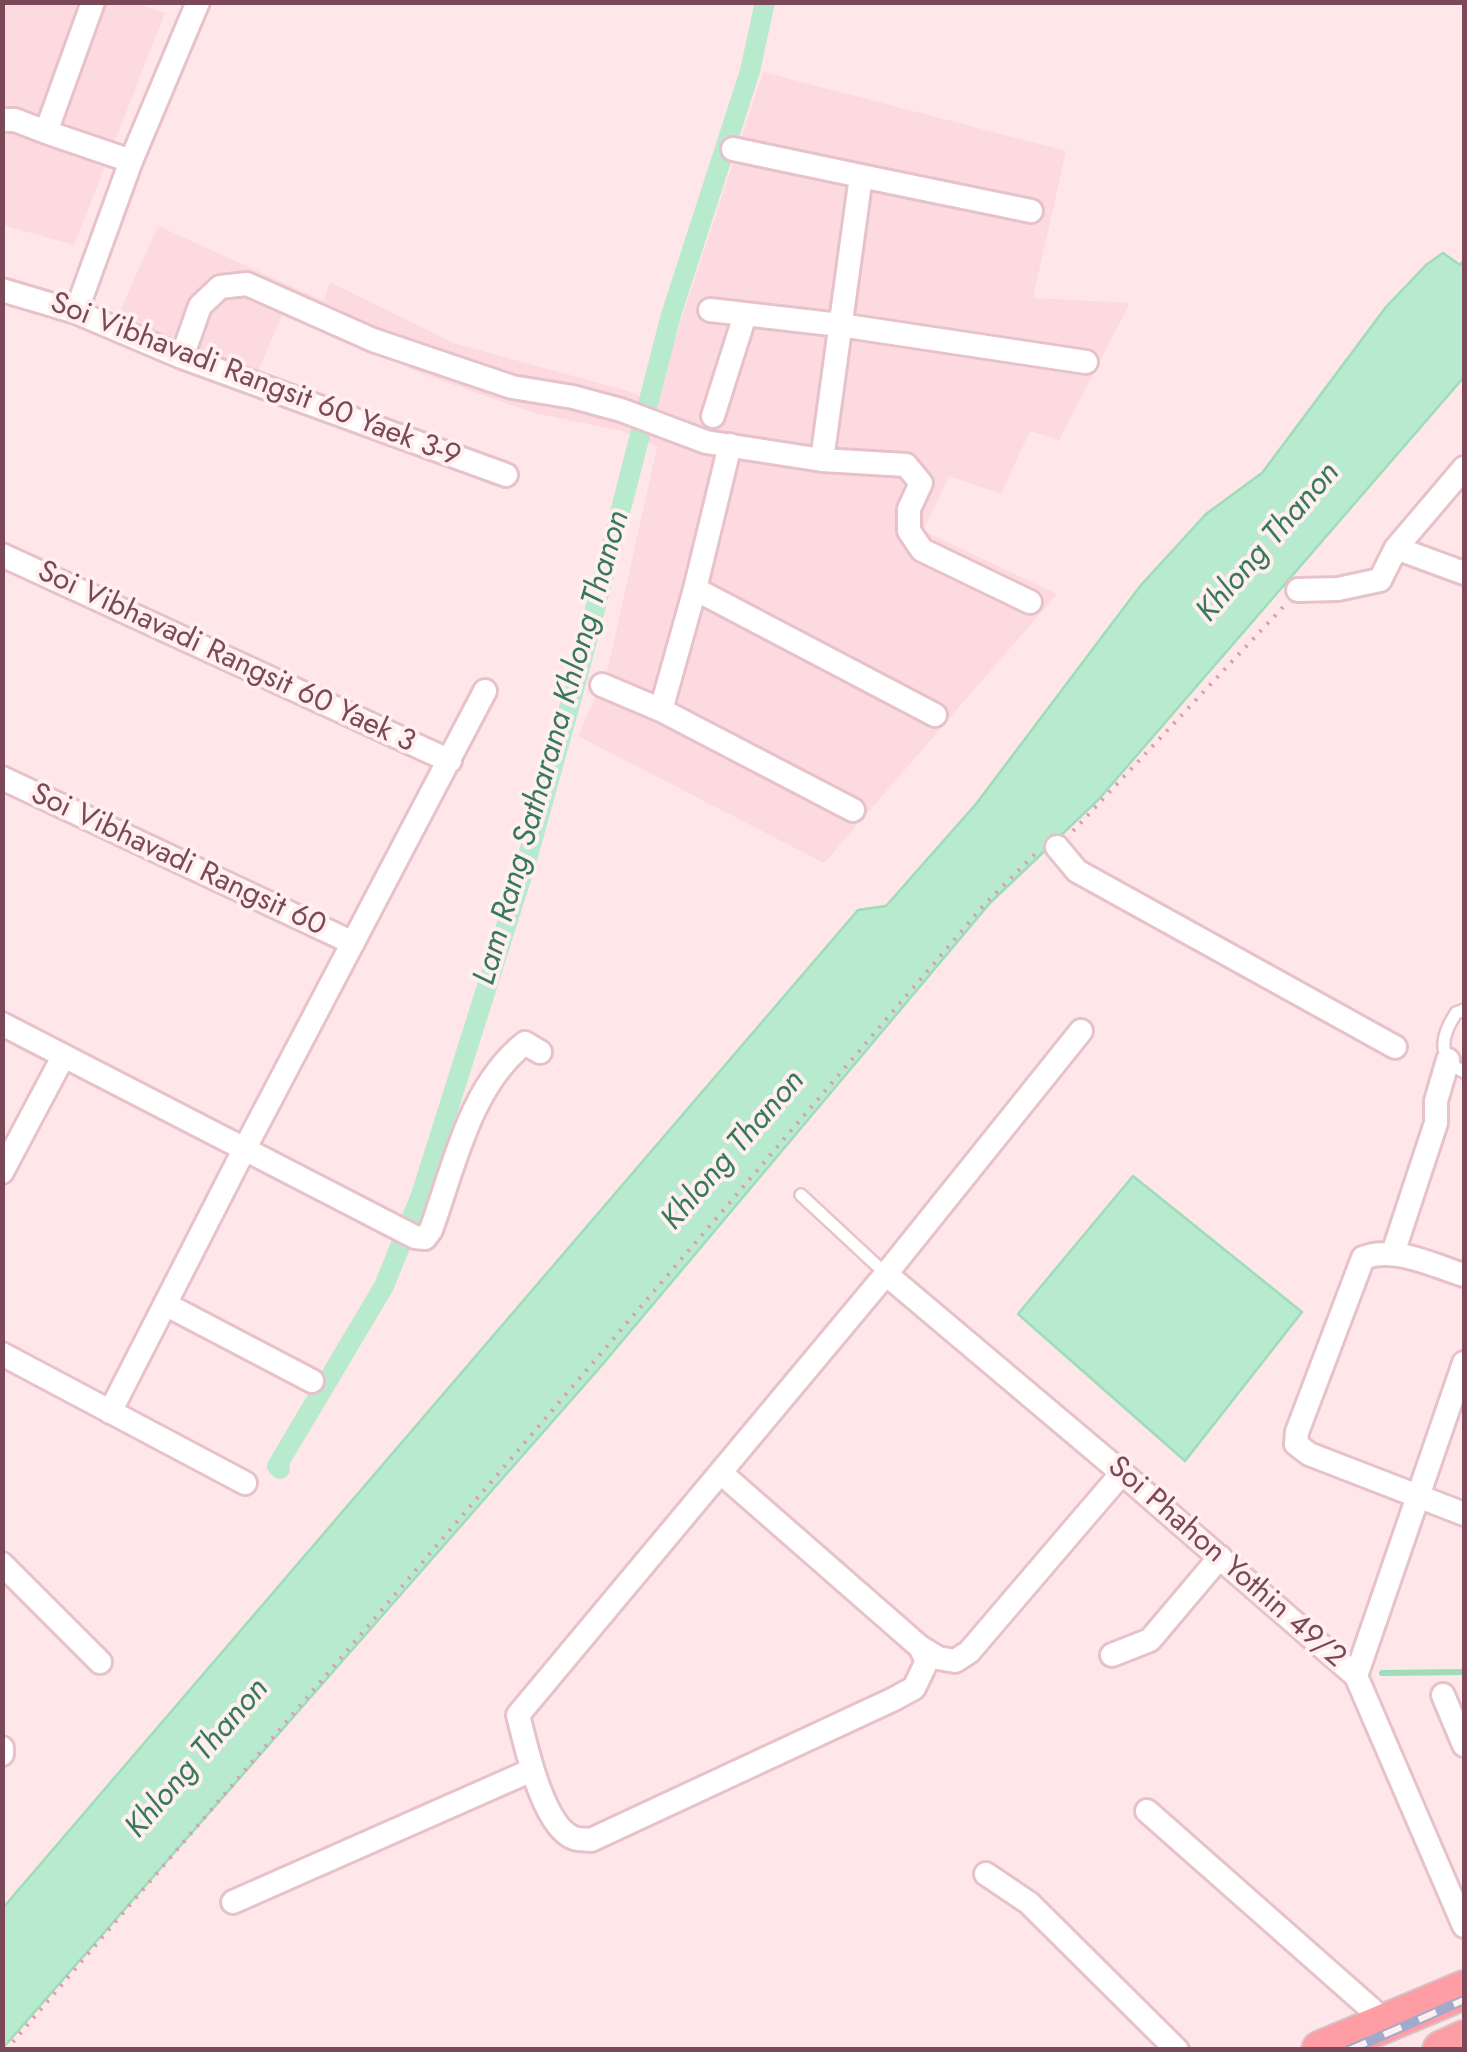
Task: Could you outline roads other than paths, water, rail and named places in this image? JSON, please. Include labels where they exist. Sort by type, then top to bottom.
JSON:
[{"type":"main road","points":[[1321,2050],[1464,1990]]},
{"type":"main road","points":[[1442,2050],[1464,2040]]},
{"type":"street","points":[[46,132],[92,2]]},
{"type":"street","points":[[76,312],[131,161],[198,2]]},
{"type":"street","points":[[2,120],[15,120],[131,161]]},
{"type":"street","points":[[733,150],[1032,211]]},
{"type":"street","points":[[822,460],[861,176]]},
{"type":"street","points":[[182,357],[200,306],[220,288],[248,284],[373,340],[512,387],[621,410],[706,442],[822,460],[906,465],[921,483],[909,509],[909,531],[922,550],[1030,602]]},
{"type":"street","name":"Soi Vibhavadi Rangsit 60 Yaek 3-9","points":[[2,290],[76,312],[182,357],[506,475]]},
{"type":"street","points":[[710,310],[1086,362]]},
{"type":"street","points":[[713,416],[745,315]]},
{"type":"street","points":[[661,710],[730,445]]},
{"type":"street","points":[[1298,590],[1338,590],[1380,580],[1396,548],[1464,468]]},
{"type":"street","points":[[1396,548],[1464,574]]},
{"type":"street","name":"Soi Vibhavadi Rangsit 60 Yaek 3","points":[[2,554],[450,761]]},
{"type":"street","points":[[695,589],[935,715]]},
{"type":"street","points":[[602,686],[661,710],[853,810]]},
{"type":"street","points":[[110,1412],[485,691]]},
{"type":"street","name":"Soi Vibhavadi Rangsit 60","points":[[2,778],[353,943]]},
{"type":"street","points":[[1057,847],[1077,871],[1395,1046]]},
{"type":"street","points":[[2,1024],[405,1233],[425,1238],[490,1080],[525,1043],[540,1052]]},
{"type":"street","points":[[920,1647],[927,1662],[914,1688],[590,1840],[574,1838],[556,1825],[532,1770],[518,1716],[886,1274],[1082,1031]]},
{"type":"street","points":[[2,1172],[64,1056]]},
{"type":"street","points":[[1393,1253],[1436,1123],[1436,1100],[1456,1066]]},
{"type":"street","points":[[1464,1275],[1393,1253],[1375,1252],[1364,1258],[1297,1432],[1296,1444],[1309,1454],[1464,1514]]},
{"type":"street","name":"Soi Phahon Yothin 49/2","points":[[886,1274],[1356,1676],[1464,1926]]},
{"type":"street","points":[[166,1304],[312,1382]]},
{"type":"street","points":[[4,1358],[246,1483]]},
{"type":"street","points":[[1356,1676],[1464,1364]]},
{"type":"street","points":[[721,1472],[920,1647],[938,1658],[955,1660],[969,1652],[1122,1473]]},
{"type":"street","points":[[1112,1656],[1150,1640],[1220,1557]]},
{"type":"street","points":[[2,1564],[100,1662]]},
{"type":"street","points":[[1442,1694],[1464,1745]]},
{"type":"street","points":[[232,1902],[532,1770]]},
{"type":"street","points":[[1147,1811],[1386,2022]]},
{"type":"street","points":[[986,1874],[1029,1903],[1177,2050]]},
{"type":"lane","points":[[1456,1066],[1442,1040],[1456,1013],[1464,1010]]},
{"type":"lane","points":[[801,1196],[886,1274]]},
{"type":"water","name":"Khlong Thanon","points":[[1443,253],[1460,265],[1464,260],[1464,377],[1099,799],[990,903],[602,1365],[2,2049],[2,1909],[858,910],[886,906],[976,804],[1141,585],[1206,514],[1262,473],[1386,307]]},
{"type":"water","points":[[1133,1176],[1302,1312],[1185,1461],[1018,1314]]},
{"type":"waterway","name":"Lam Rang Satharana Khlong Thanon","points":[[280,1469],[277,1466],[384,1286],[421,1195],[526,863],[671,315],[750,71],[765,2]]},
{"type":"waterway","points":[[1382,1673],[1464,1672]]},
{"type":"railway","points":[[1349,2050],[1464,2000]]}]
